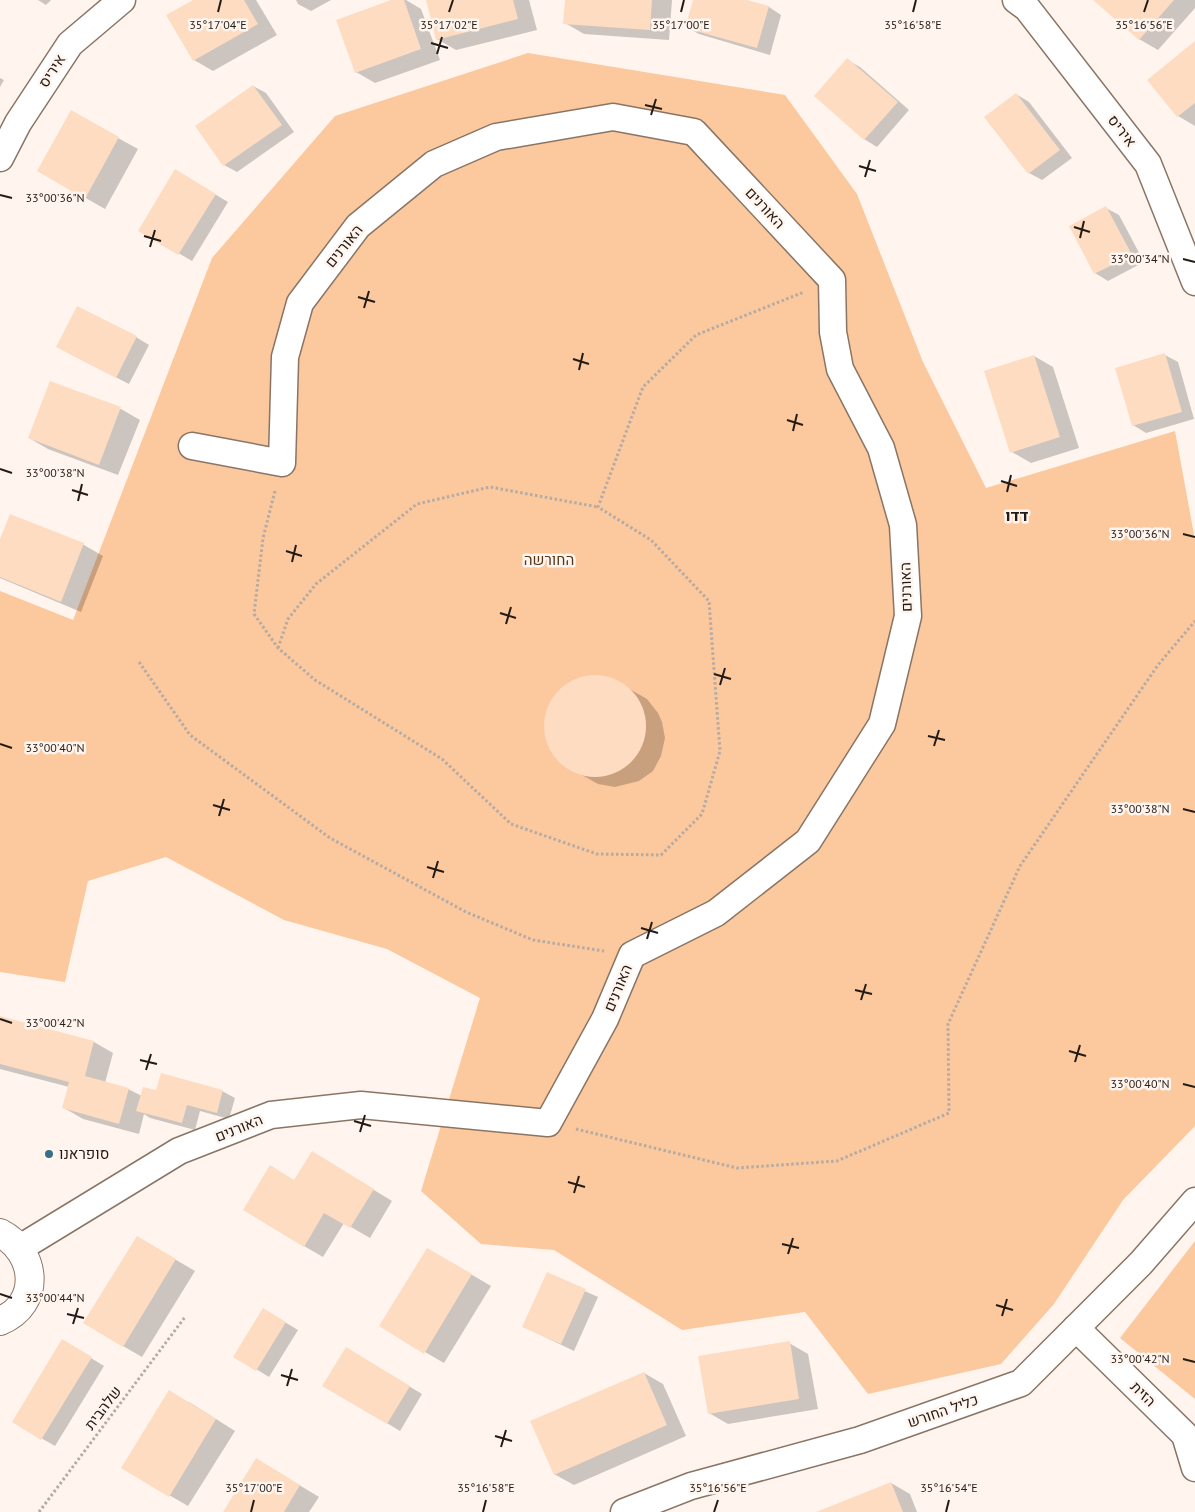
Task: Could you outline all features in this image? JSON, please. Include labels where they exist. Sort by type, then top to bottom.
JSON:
[{"type":"street","name":"איריס","points":[[0,158],[18,123],[70,44],[122,0]]},
{"type":"street","name":"איריס","points":[[1016,0],[1027,8],[1148,164],[1195,282]]},
{"type":"street","name":"האורנים","points":[[10,1240],[179,1151],[271,1115],[361,1105],[548,1123],[605,1019],[632,955],[716,913],[808,841],[882,724],[908,616],[903,525],[881,448],[840,369],[834,332],[832,280],[694,132],[613,117],[496,137],[434,164],[358,226],[300,303],[285,357],[282,463]]},
{"type":"street","points":[[192,446],[282,463]]},
{"type":"street","name":"כליל החורש","points":[[624,1512],[691,1486],[860,1440],[1022,1383],[1141,1263],[1195,1201]]},
{"type":"street","points":[[0,1321],[6,1319],[19,1308],[27,1294],[30,1279],[27,1262],[10,1240]]},
{"type":"street","name":"הזית","points":[[1076,1328],[1186,1435],[1195,1468]]},
{"type":"path","points":[[598,507],[643,387],[696,335],[832,280]]},
{"type":"path","points":[[278,648],[288,619],[316,584],[417,504],[490,487],[598,507],[651,540],[709,601],[720,752],[702,814],[661,855],[597,854],[511,824],[442,759],[315,680],[278,648],[254,614],[263,538],[282,463]]},
{"type":"path","points":[[548,1123],[737,1168],[837,1161],[949,1113],[948,1024],[1020,866],[1158,665],[1195,621]]},
{"type":"path","points":[[139,662],[190,735],[330,838],[466,912],[533,940],[632,955]]},
{"type":"path","name":"שלהבית","points":[[39,1512],[185,1317]]},
{"type":"green space","name":"החורשה","points":[[528,53],[785,95],[857,194],[923,362],[986,488],[1175,431],[1195,540],[1195,1126],[1123,1200],[1054,1304],[1001,1364],[868,1394],[805,1312],[682,1330],[554,1250],[481,1244],[421,1191],[480,998],[387,949],[284,920],[166,857],[88,881],[65,982],[0,972],[0,591],[73,620],[212,258],[335,116]]},
{"type":"green space","points":[[1195,1241],[1195,1399],[1120,1338]]},
{"type":"building","points":[[193,0],[244,0],[258,24],[193,61],[166,15]]},
{"type":"building","points":[[391,0],[404,0],[421,49],[355,73],[336,20]]},
{"type":"building","points":[[426,0],[513,0],[518,19],[436,40]]},
{"type":"building","points":[[565,0],[652,0],[650,30],[563,24]]},
{"type":"building","points":[[693,0],[747,0],[769,6],[757,48],[685,28]]},
{"type":"building","points":[[1093,0],[1174,0],[1139,40]]},
{"type":"building","points":[[1195,41],[1195,103],[1177,117],[1147,80]]},
{"type":"building","points":[[847,58],[898,102],[864,140],[814,96]]},
{"type":"building","points":[[253,85],[282,125],[223,166],[195,126]]},
{"type":"building","points":[[1016,93],[1060,150],[1028,174],[984,117]]},
{"type":"building","points":[[71,110],[119,137],[85,199],[37,171]]},
{"type":"building","points":[[175,169],[216,194],[178,255],[138,231]]},
{"type":"building","points":[[1106,206],[1132,255],[1094,274],[1069,226]]},
{"type":"building","points":[[77,306],[137,336],[116,378],[56,347]]},
{"type":"building","points":[[1165,353],[1182,412],[1132,426],[1115,368]]},
{"type":"building","points":[[1034,355],[1060,437],[1010,453],[984,371]]},
{"type":"building","points":[[50,381],[121,407],[99,465],[28,438]]},
{"type":"building","points":[[10,514],[84,543],[61,602],[0,577],[0,539]]},
{"type":"building","points":[[595,675],[614,679],[631,690],[642,707],[646,726],[642,745],[631,762],[614,773],[595,777],[576,773],[559,762],[548,745],[544,726],[548,707],[559,690],[576,679]]},
{"type":"building","points":[[0,1016],[94,1041],[85,1076],[129,1088],[119,1124],[62,1108],[69,1082],[0,1064]]},
{"type":"building","points":[[161,1073],[223,1090],[217,1113],[187,1105],[182,1123],[136,1111],[143,1087],[156,1090]]},
{"type":"building","points":[[312,1151],[374,1189],[350,1228],[324,1213],[304,1247],[243,1210],[270,1165],[294,1180]]},
{"type":"building","points":[[137,1236],[176,1259],[123,1347],[83,1323]]},
{"type":"building","points":[[427,1248],[472,1274],[424,1354],[379,1326]]},
{"type":"building","points":[[547,1272],[586,1289],[561,1344],[522,1327]]},
{"type":"building","points":[[263,1308],[286,1322],[256,1371],[233,1357]]},
{"type":"building","points":[[62,1339],[92,1357],[41,1440],[12,1422]]},
{"type":"building","points":[[790,1341],[799,1399],[708,1414],[698,1356]]},
{"type":"building","points":[[346,1347],[410,1386],[387,1424],[322,1386]]},
{"type":"building","points":[[644,1372],[667,1425],[554,1475],[530,1421]]},
{"type":"building","points":[[169,1390],[216,1419],[169,1497],[121,1468]]},
{"type":"building","points":[[256,1458],[300,1485],[284,1512],[223,1512]]},
{"type":"building","points":[[891,1482],[903,1512],[816,1512]]},
{"type":"place","name":"סופראנו","points":[[49,1154]]},
{"type":"district","name":"דדו","points":[[1017,515]]}]
